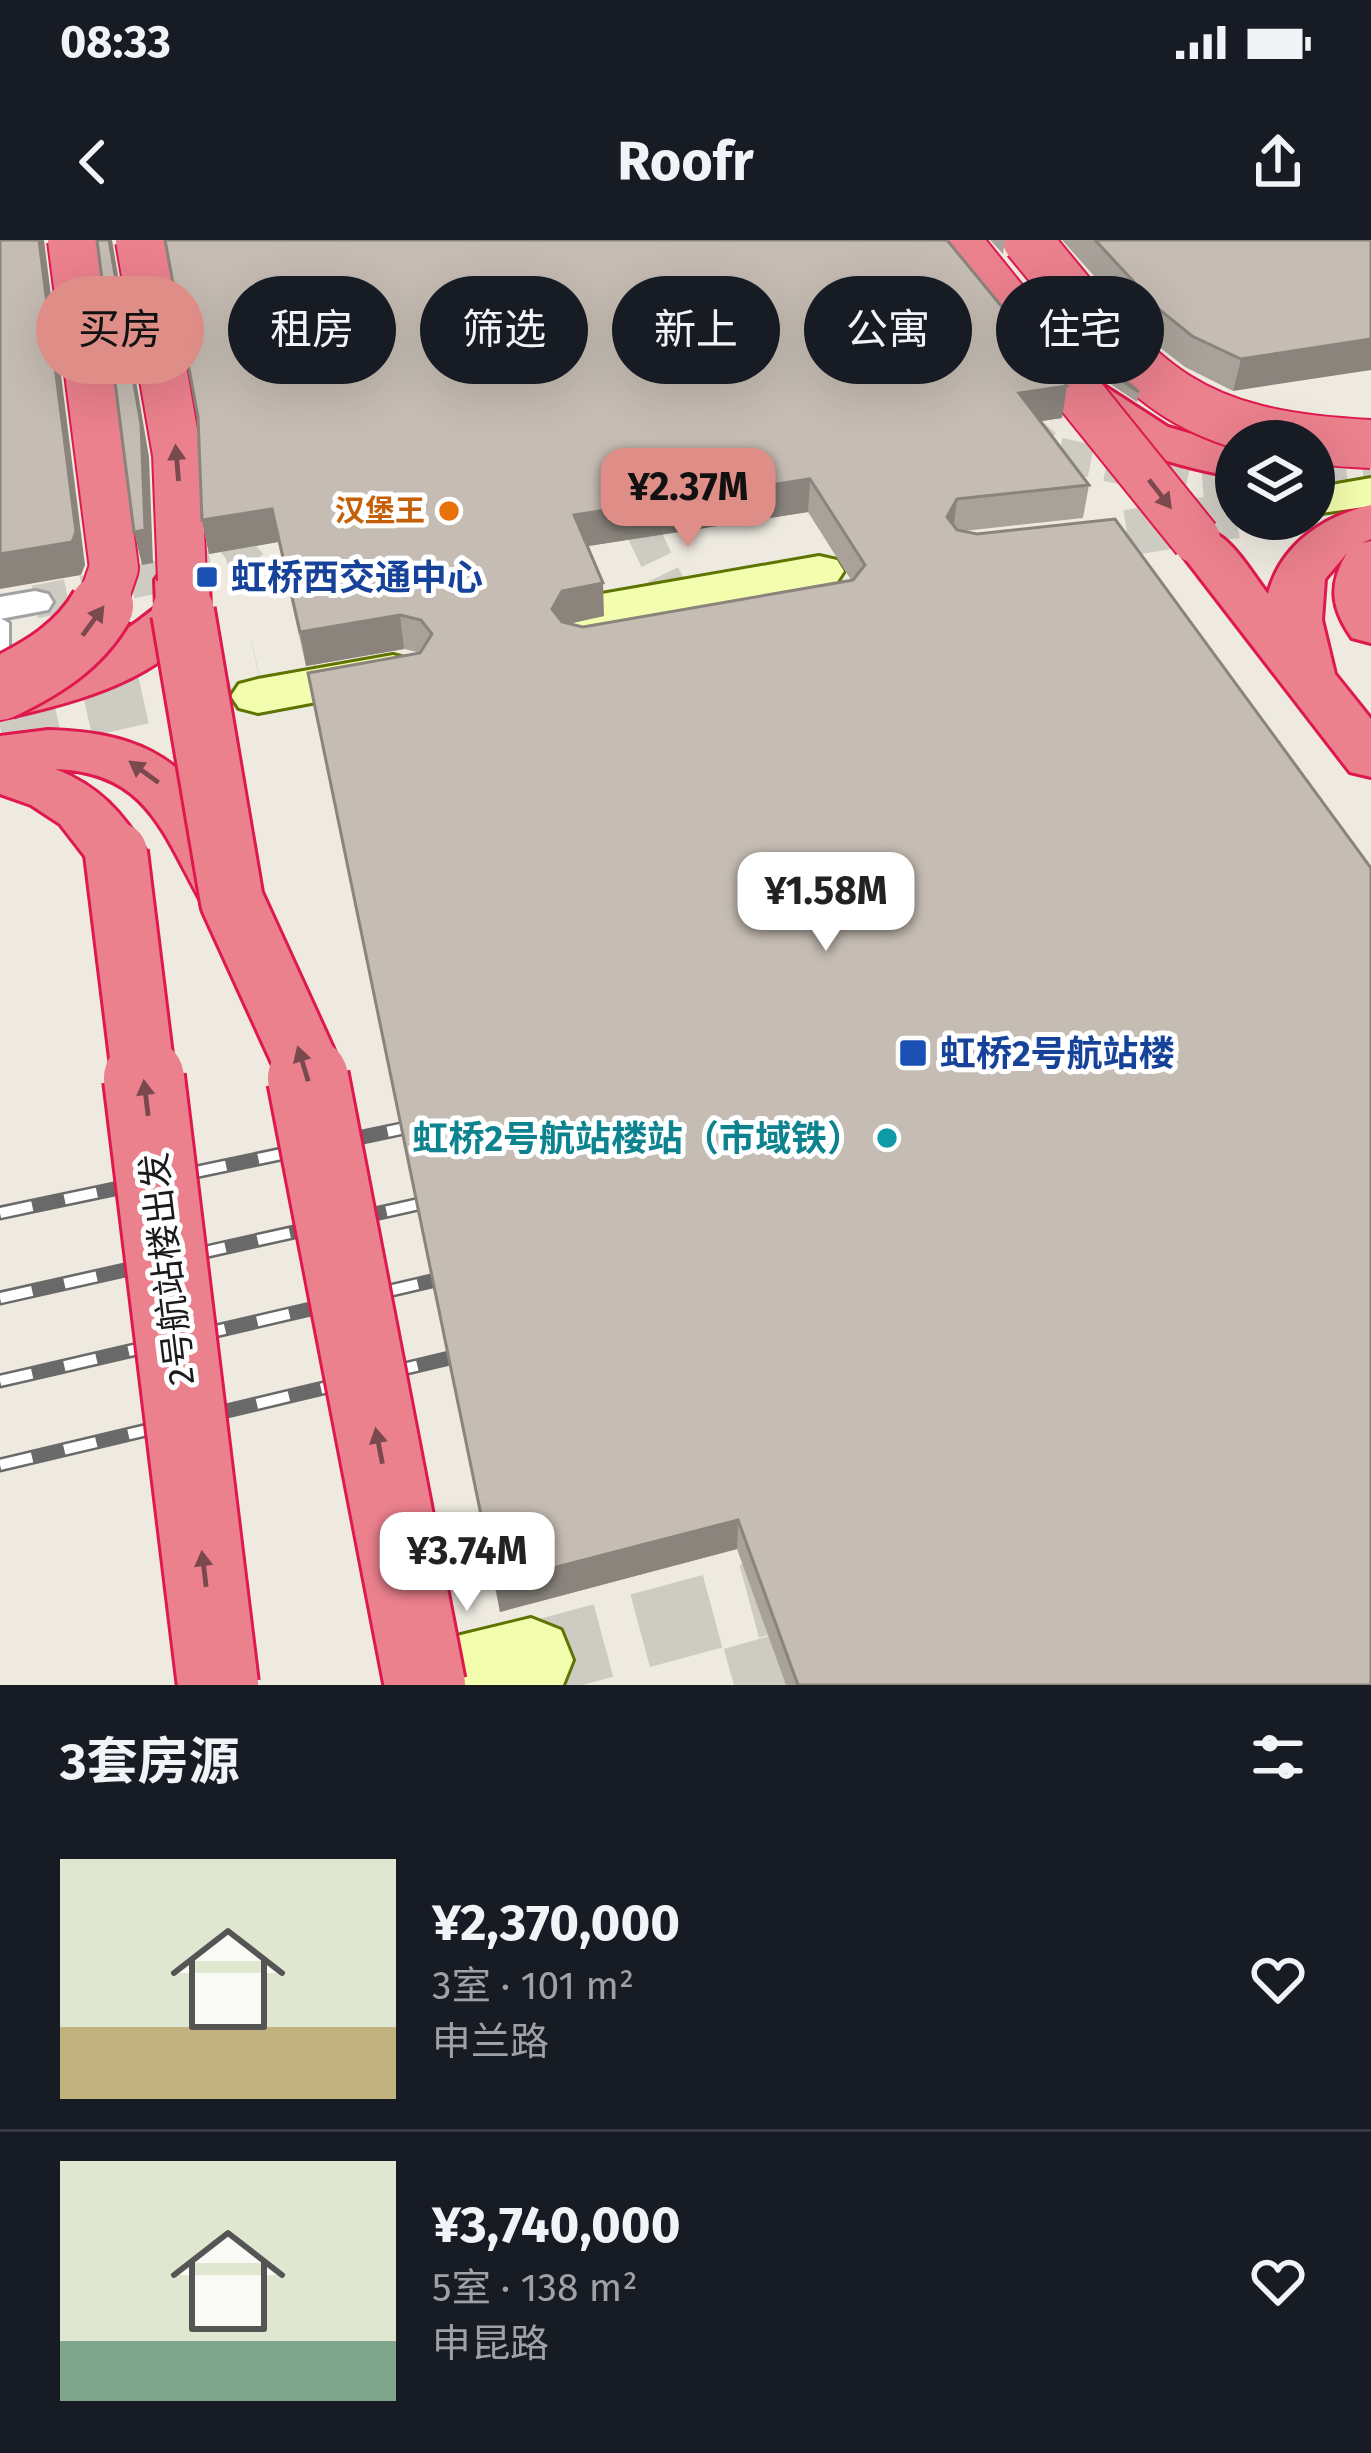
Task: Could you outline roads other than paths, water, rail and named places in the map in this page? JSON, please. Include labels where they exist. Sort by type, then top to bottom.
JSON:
[{"type":"highway","points":[[0,689],[71,648],[109,597],[114,568],[72,240]]},
{"type":"highway","points":[[140,240],[177,454],[183,612],[232,901]]},
{"type":"highway","points":[[955,240],[1371,758]]},
{"type":"highway","points":[[1027,240],[1136,368],[1182,400],[1261,430],[1371,444]]},
{"type":"highway","points":[[1076,388],[1134,432],[1164,446],[1215,457]]},
{"type":"highway","points":[[1335,475],[1371,455]]},
{"type":"highway","points":[[1312,682],[1294,635],[1290,608],[1295,582],[1322,546],[1371,520]]},
{"type":"highway","points":[[1371,557],[1358,585],[1362,613],[1371,626]]},
{"type":"highway","points":[[0,701],[66,687],[104,673],[183,612]]},
{"type":"highway","points":[[0,755],[60,748],[125,758],[154,777],[191,818],[232,901],[305,1061],[428,1685]]},
{"type":"highway","name":"2号航站楼出发","points":[[0,774],[44,784],[75,804],[99,822],[116,853],[218,1685]]},
{"type":"street","points":[[1335,488],[1371,492]]},
{"type":"street","points":[[578,628],[826,584]]},
{"type":"street","points":[[258,682],[401,658]]},
{"type":"street","points":[[428,1685],[531,1660]]},
{"type":"lane","points":[[1220,404],[1236,420]]},
{"type":"lane","points":[[0,623],[0,673]]},
{"type":"tunnel","points":[[1020,425],[1054,453],[1196,484],[1215,483]]},
{"type":"tunnel","points":[[1335,474],[1371,468]]},
{"type":"tunnel","points":[[621,486],[680,609]]},
{"type":"tunnel","points":[[35,602],[229,562],[262,533],[254,497]]},
{"type":"tunnel","points":[[1127,533],[1215,518]]},
{"type":"tunnel","points":[[679,606],[694,637]]},
{"type":"tunnel","points":[[0,727],[258,669]]},
{"type":"tunnel","points":[[531,1660],[836,1578]]},
{"type":"tunnel","points":[[734,1685],[861,1649]]},
{"type":"railway","points":[[0,321],[208,294]]},
{"type":"railway","points":[[0,1213],[434,1122]]},
{"type":"railway","points":[[0,1298],[446,1198]]},
{"type":"railway","points":[[0,1381],[462,1274]]},
{"type":"railway","points":[[0,1465],[479,1351]]},
{"type":"place","name":"汉堡王","points":[[449,511]]},
{"type":"place","name":"虹桥西交通中心","points":[[207,577]]},
{"type":"place","name":"虹桥2号航站楼","points":[[913,1053]]},
{"type":"place","name":"虹桥2号航站楼站（市域铁）","points":[[887,1138]]}]
